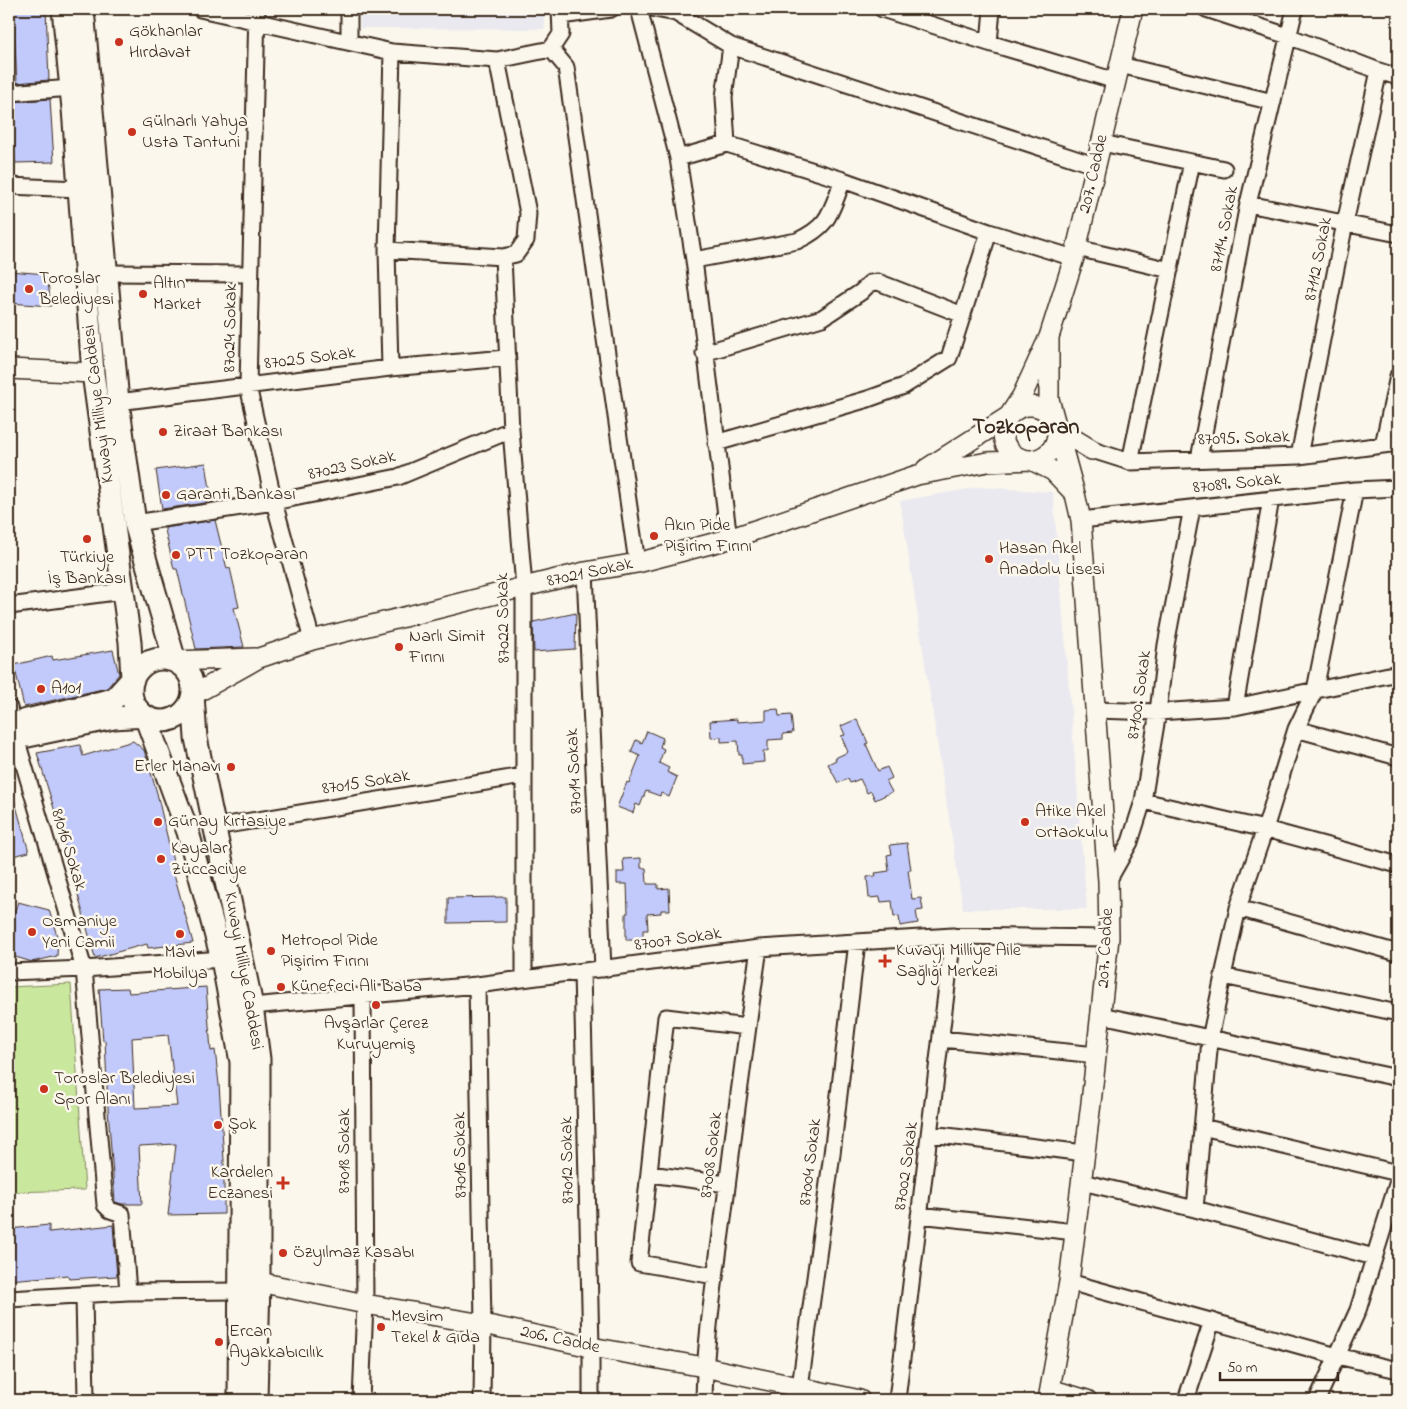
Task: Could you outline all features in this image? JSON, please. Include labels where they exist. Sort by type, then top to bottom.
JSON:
[{"type":"main road","name":"Kuvayi Milliye Caddesi","points":[[63,9],[93,373],[130,642],[132,679]]},
{"type":"main road","name":"Kuvayi Milliye Caddesi","points":[[83,9],[118,402],[135,523],[175,661]]},
{"type":"main road","points":[[11,732],[23,721],[114,699],[132,679],[137,670],[145,663],[154,659],[165,658],[175,661],[184,667],[190,675],[193,685],[190,705],[174,719],[154,720],[145,716],[137,709],[132,700],[130,689],[132,679]]},
{"type":"main road","name":"Kuvayi Milliye Caddesi","points":[[193,695],[196,738],[252,1006],[259,1059],[249,1287],[239,1400]]},
{"type":"main road","name":"Kuvayi Milliye Caddesi","points":[[145,716],[188,832],[222,960],[241,1062],[249,1287],[256,1400]]},
{"type":"main road","points":[[11,732],[28,736],[114,718],[145,716]]},
{"type":"street","points":[[200,9],[257,15],[349,42],[392,52],[498,60],[551,49],[561,34],[560,12],[611,9]]},
{"type":"street","points":[[349,9],[349,42]]},
{"type":"street","points":[[638,9],[678,158],[694,260],[704,353],[729,539]]},
{"type":"street","points":[[655,9],[676,13],[731,46],[1096,166]]},
{"type":"street","points":[[882,9],[989,43],[1118,73],[1273,102]]},
{"type":"street","points":[[989,43],[992,9]]},
{"type":"street","name":"207. Cadde","points":[[1049,1395],[1069,1282],[1109,938],[1108,880],[1081,520],[1049,398],[1050,337],[1075,253],[1133,9]]},
{"type":"street","points":[[1206,9],[1288,36],[1398,77]]},
{"type":"street","name":"87114. Sokak","points":[[1199,459],[1248,204],[1295,9]]},
{"type":"street","name":"87024 Sokak","points":[[257,15],[248,386],[274,502],[312,640]]},
{"type":"street","points":[[727,144],[724,97],[731,46]]},
{"type":"street","points":[[551,49],[566,67],[637,563]]},
{"type":"street","points":[[390,368],[387,250],[392,52]]},
{"type":"street","points":[[387,250],[503,257],[516,254],[526,240],[528,213],[498,60]]},
{"type":"street","name":"87112 Sokak","points":[[1299,456],[1345,222],[1379,71]]},
{"type":"street","points":[[9,93],[71,88]]},
{"type":"street","points":[[1102,143],[1224,169]]},
{"type":"street","points":[[678,158],[727,144],[843,180],[989,232],[1075,253],[1170,270]]},
{"type":"street","points":[[1130,462],[1192,162]]},
{"type":"street","points":[[694,260],[797,241],[813,234],[827,220],[843,180]]},
{"type":"street","points":[[9,186],[79,189]]},
{"type":"street","points":[[1248,204],[1398,234]]},
{"type":"street","points":[[716,443],[868,399],[904,386],[949,358],[989,232]]},
{"type":"street","name":"87022 Sokak","points":[[503,257],[506,358],[524,587],[524,978]]},
{"type":"street","points":[[106,273],[250,274]]},
{"type":"street","points":[[704,353],[822,318],[861,292],[870,283],[878,282],[963,315]]},
{"type":"street","points":[[1050,337],[1022,396],[1005,423],[1004,440],[1008,448],[1015,455],[1032,460],[1052,471],[1075,494]]},
{"type":"street","name":"87025 Sokak","points":[[118,402],[390,368],[506,358]]},
{"type":"street","points":[[9,368],[93,373]]},
{"type":"street","points":[[1391,444],[1398,376]]},
{"type":"street","points":[[1024,406],[1042,408],[1054,420],[1057,438],[1054,446],[1040,458],[988,462],[917,475],[1024,406]]},
{"type":"street","points":[[1057,429],[1092,450]]},
{"type":"street","name":"87023 Sokak","points":[[135,523],[274,502],[398,477],[511,430]]},
{"type":"street","name":"87095. Sokak","points":[[1092,450],[1130,462],[1299,456],[1391,444]]},
{"type":"street","name":"87021 Sokak","points":[[193,695],[259,658],[312,640],[585,572],[637,563],[729,539],[917,475]]},
{"type":"street","name":"87089. Sokak","points":[[1081,520],[1355,490],[1398,488]]},
{"type":"street","points":[[1194,1209],[1210,1038],[1238,908],[1296,729],[1315,690],[1355,490]]},
{"type":"street","points":[[1236,707],[1271,499]]},
{"type":"street","name":"87100. Sokak","points":[[1108,880],[1130,842],[1143,801],[1158,712],[1166,645],[1192,508]]},
{"type":"street","name":"87014 Sokak","points":[[585,572],[603,969]]},
{"type":"street","points":[[9,606],[123,591]]},
{"type":"street","name":"87021 Sokak","points":[[175,661],[259,658]]},
{"type":"street","points":[[1095,710],[1158,712],[1236,707],[1398,673]]},
{"type":"street","name":"81016 Sokak","points":[[9,708],[11,732],[84,969],[105,1205],[110,1210],[122,1214],[128,1292]]},
{"type":"street","points":[[1296,729],[1398,758]]},
{"type":"street","name":"87015 Sokak","points":[[215,827],[523,776]]},
{"type":"street","points":[[1143,801],[1265,829],[1398,865]]},
{"type":"street","points":[[1238,908],[1398,953]]},
{"type":"street","name":"87007 Sokak","points":[[252,1006],[477,985],[759,948],[953,936],[1109,938]]},
{"type":"street","name":"87002 Sokak","points":[[898,1400],[953,936]]},
{"type":"street","name":"87004 Sokak","points":[[800,1394],[832,1154],[857,942]]},
{"type":"street","name":"87008 Sokak","points":[[704,1400],[704,1367],[715,1276],[759,948]]},
{"type":"street","points":[[9,972],[222,960]]},
{"type":"street","name":"87012 Sokak","points":[[582,972],[591,1400]]},
{"type":"street","points":[[1223,976],[1398,1013]]},
{"type":"street","name":"87016 Sokak","points":[[477,985],[483,1324],[482,1400]]},
{"type":"street","name":"87018 Sokak","points":[[361,1400],[365,1304],[363,997]]},
{"type":"street","points":[[1101,1015],[1398,1078]]},
{"type":"street","points":[[715,1276],[639,1263],[666,1018],[747,1027]]},
{"type":"street","points":[[942,1039],[1096,1055]]},
{"type":"street","points":[[1202,1127],[1398,1173]]},
{"type":"street","points":[[930,1134],[1084,1153]]},
{"type":"street","points":[[649,1174],[727,1184]]},
{"type":"street","points":[[1317,1400],[1358,1310],[1398,1181]]},
{"type":"street","points":[[1082,1182],[1194,1209],[1374,1257]]},
{"type":"street","points":[[919,1215],[1075,1232]]},
{"type":"street","points":[[1069,1282],[1336,1356],[1398,1370]]},
{"type":"street","points":[[9,1299],[249,1287]]},
{"type":"street","name":"206. Cadde","points":[[249,1287],[483,1324],[591,1347],[704,1367],[800,1394],[860,1400]]},
{"type":"street","points":[[84,1295],[86,1400]]},
{"type":"street","points":[[1186,1400],[1212,1321]]},
{"type":"street","points":[[1049,1395],[1087,1400]]},
{"type":"shaded area","points":[[360,9],[543,9],[545,29],[360,28]]},
{"type":"shaded area","points":[[979,487],[1053,492],[1087,909],[963,909],[900,501]]},
{"type":"green space","name":"Toroslar Belediyesi Spor Alanı","points":[[71,984],[85,1190],[9,1192],[9,987]]},
{"type":"building","points":[[13,9],[46,9],[49,80],[17,83]]},
{"type":"building","points":[[50,99],[54,162],[15,163],[12,102]]},
{"type":"building","name":"Toroslar Belediyesi","points":[[9,271],[47,274],[51,306],[9,303]]},
{"type":"building","points":[[206,463],[212,502],[162,509],[156,470]]},
{"type":"building","points":[[215,520],[227,569],[230,568],[239,607],[234,608],[244,647],[196,649],[165,528]]},
{"type":"building","points":[[576,613],[575,649],[534,652],[533,622]]},
{"type":"building","points":[[113,650],[119,674],[107,688],[24,707],[14,665],[52,656],[53,660]]},
{"type":"building","points":[[778,709],[779,716],[791,715],[793,733],[783,734],[783,739],[768,740],[768,751],[763,751],[764,762],[742,764],[742,755],[739,755],[738,741],[721,742],[721,737],[711,738],[710,721],[737,719],[737,722],[766,720],[766,710]]},
{"type":"building","points":[[857,719],[878,771],[887,767],[892,778],[886,781],[892,792],[875,800],[871,791],[867,793],[860,779],[850,783],[848,779],[838,783],[828,764],[836,760],[835,758],[848,752],[841,736],[845,735],[841,726]]},
{"type":"building","points":[[647,731],[663,738],[660,747],[664,749],[659,763],[669,768],[667,772],[677,777],[669,797],[661,793],[660,796],[646,791],[640,806],[636,804],[633,813],[617,807],[640,756],[631,752],[636,740],[642,743]]},
{"type":"building","points":[[133,741],[144,750],[157,793],[175,870],[173,870],[193,943],[148,948],[147,944],[95,958],[60,828],[37,753],[80,745],[83,756]]},
{"type":"building","points":[[9,795],[13,795],[29,852],[9,857]]},
{"type":"building","points":[[907,843],[911,870],[908,870],[912,899],[921,898],[923,910],[916,911],[918,923],[900,926],[899,916],[894,917],[892,901],[881,902],[880,897],[869,898],[867,877],[876,876],[875,873],[889,871],[887,855],[892,854],[890,845]]},
{"type":"building","points":[[641,858],[641,868],[646,868],[647,884],[658,884],[658,889],[669,888],[670,910],[661,910],[661,913],[647,914],[648,930],[643,930],[643,940],[626,940],[626,913],[628,913],[627,884],[617,884],[617,872],[624,872],[623,859]]},
{"type":"building","points":[[506,897],[506,922],[448,923],[448,898]]},
{"type":"building","name":"Osmaniye Yeni Camii","points":[[18,902],[49,910],[58,939],[57,956],[32,962],[9,955],[9,926]]},
{"type":"building","points":[[206,987],[211,1051],[215,1050],[219,1084],[224,1160],[224,1214],[168,1215],[176,1144],[139,1146],[142,1204],[115,1202],[105,1040],[103,1041],[99,989],[128,988],[129,993]],"holes":[[[168,1035],[177,1106],[135,1108],[132,1038]]]},
{"type":"building","points":[[49,1225],[49,1232],[113,1225],[117,1276],[69,1279],[68,1275],[9,1280],[9,1229]]},
{"type":"place","name":"Gökhanlar Hırdavat","points":[[119,42]]},
{"type":"place","name":"Gülnarlı Yahya Usta Tantuni","points":[[132,132]]},
{"type":"place","name":"Toroslar Belediyesi","points":[[29,289]]},
{"type":"place","name":"Altın Market","points":[[143,294]]},
{"type":"place","name":"Ziraat Bankası","points":[[163,432]]},
{"type":"place","name":"Garanti Bankası","points":[[166,495]]},
{"type":"place","name":"Akın Pide Pişirim Fırını","points":[[654,536]]},
{"type":"place","name":"Türkiye İş Bankası","points":[[87,539]]},
{"type":"place","name":"PTT Tozkoparan","points":[[176,555]]},
{"type":"place","name":"Hasan Akel Anadolu Lisesi","points":[[989,559]]},
{"type":"place","name":"Narlı Simit Fırını","points":[[399,647]]},
{"type":"place","name":"A101","points":[[41,689]]},
{"type":"place","name":"Erler Manavı","points":[[231,767]]},
{"type":"place","name":"Günay Kırtasiye","points":[[158,822]]},
{"type":"place","name":"Atike Akel Ortaokulu","points":[[1025,822]]},
{"type":"place","name":"Kayalar Züccaciye","points":[[161,859]]},
{"type":"place","name":"Osmaniye Yeni Camii","points":[[32,932]]},
{"type":"place","name":"Mavi Mobilya","points":[[180,934]]},
{"type":"place","name":"Metropol Pide Pişirim Fırını","points":[[271,951]]},
{"type":"place","name":"Kuvayi Milliye Aile Sağlığı Merkezi","points":[[885,961]]},
{"type":"place","name":"Künefeci Ali Baba","points":[[281,987]]},
{"type":"place","name":"Avşarlar Çerez Kuruyemiş","points":[[376,1005]]},
{"type":"place","name":"Toroslar Belediyesi Spor Alanı","points":[[44,1089]]},
{"type":"place","name":"Şok","points":[[218,1125]]},
{"type":"place","name":"Kardelen Eczanesi","points":[[283,1183]]},
{"type":"place","name":"Özyılmaz Kasabı","points":[[283,1253]]},
{"type":"place","name":"Mevsim Tekel & Gıda","points":[[381,1327]]},
{"type":"place","name":"Ercan Ayakkabıcılık","points":[[219,1342]]},
{"type":"district","name":"Tozkoparan","points":[[1026,428]]}]
